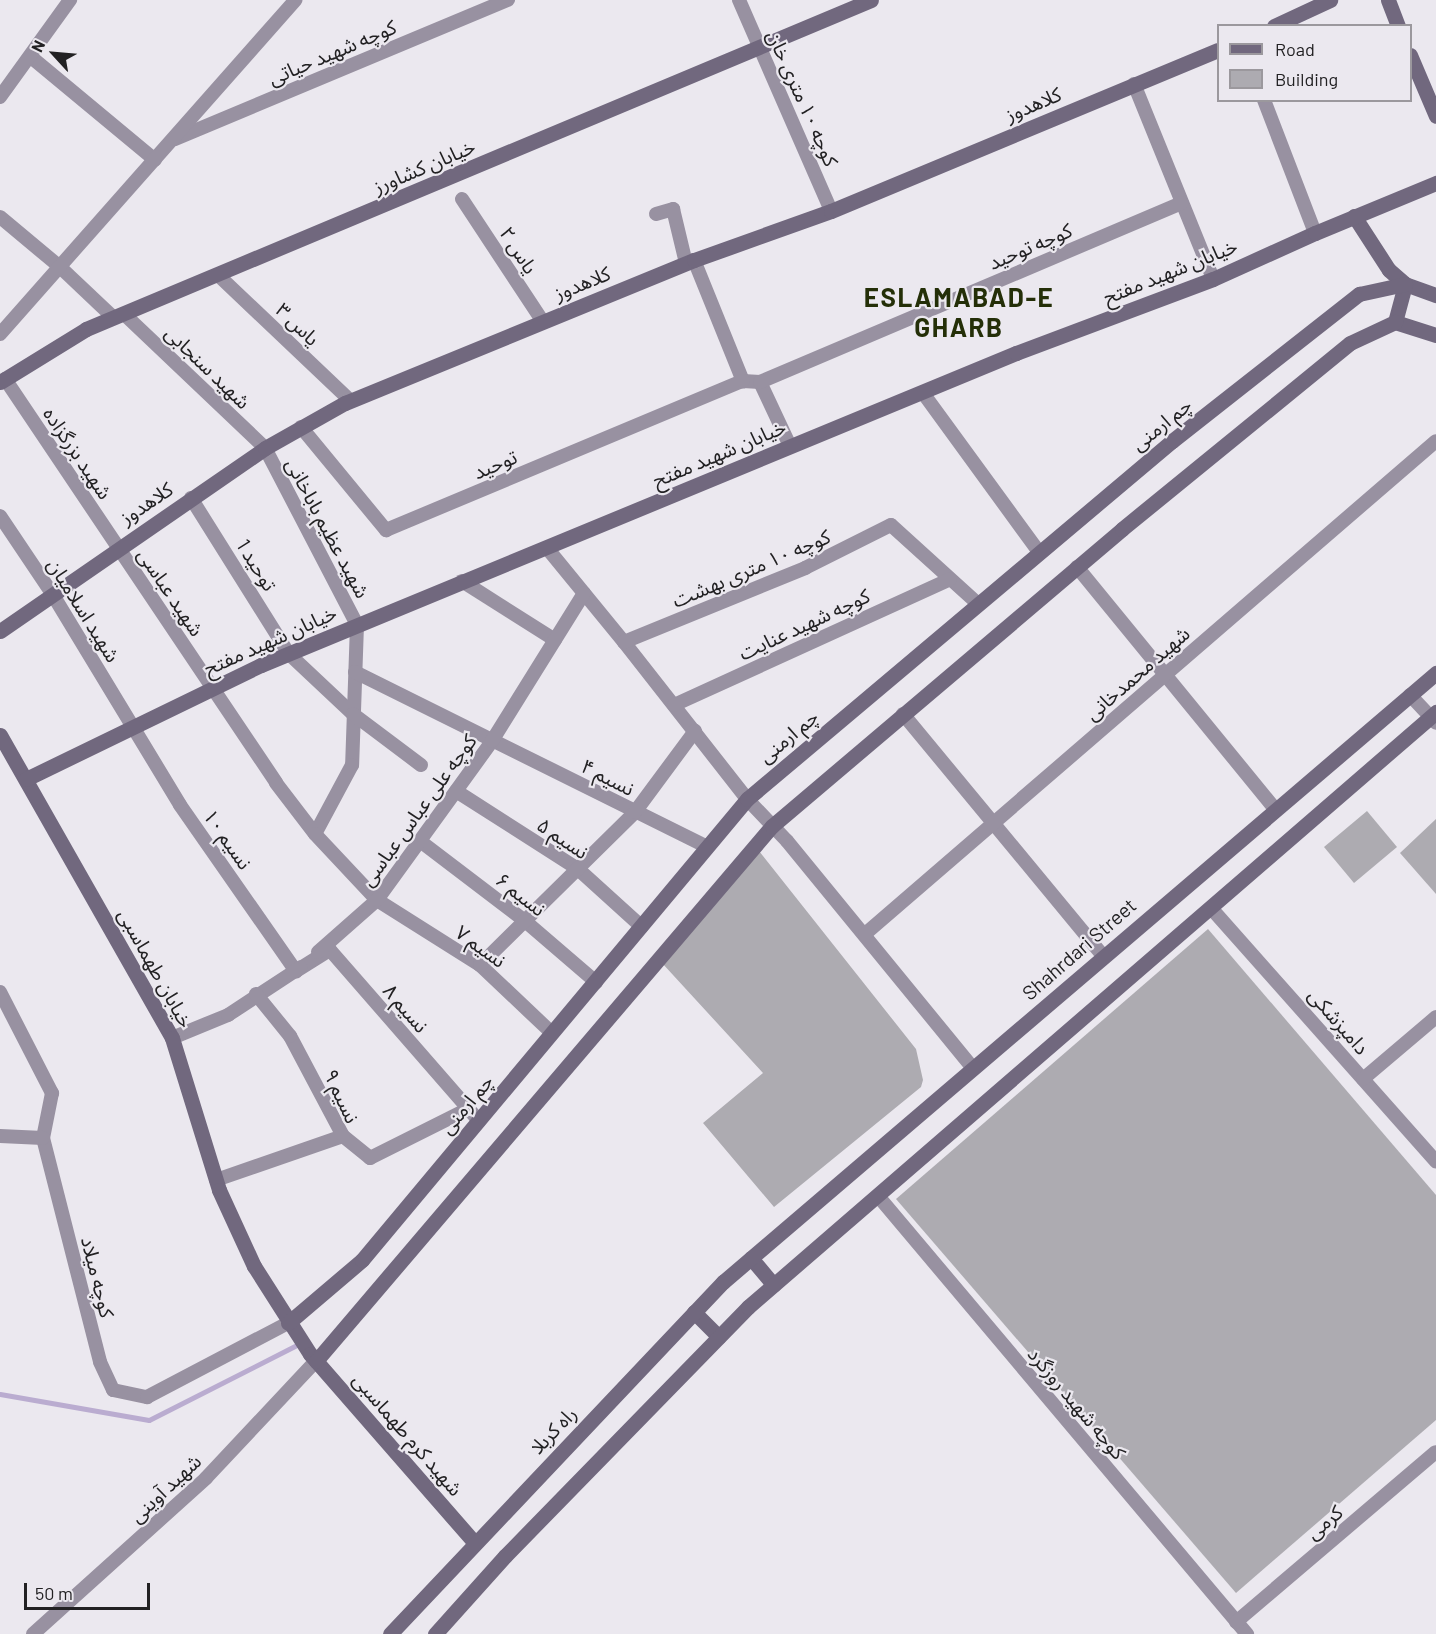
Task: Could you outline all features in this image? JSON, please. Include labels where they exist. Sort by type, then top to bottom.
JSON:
[{"type":"street","points":[[0,97],[70,0]]},
{"type":"street","points":[[0,334],[296,0]]},
{"type":"street","name":"کوچه شهید حیاتی","points":[[171,141],[508,0]]},
{"type":"street","name":"کوچه ۱۰ متری خان","points":[[739,0],[831,212]]},
{"type":"street","name":"خیابان کشاورز","points":[[3,381],[86,329],[871,0]]},
{"type":"street","points":[[1278,24],[1330,0]]},
{"type":"street","points":[[1388,0],[1397,24]]},
{"type":"street","name":"کلاهدوز","points":[[0,631],[264,448],[351,401],[690,262],[831,212],[1217,50]]},
{"type":"street","points":[[31,57],[154,160]]},
{"type":"street","points":[[1412,60],[1436,116]]},
{"type":"street","points":[[1134,84],[1213,279]]},
{"type":"street","points":[[1265,102],[1315,232]]},
{"type":"street","name":"خیابان شهید مفتح","points":[[26,779],[213,688],[357,625],[1016,353],[1213,279],[1315,232],[1436,183]]},
{"type":"street","name":"یاس ۲","points":[[462,199],[543,322]]},
{"type":"street","name":"کوچه توحید","points":[[760,382],[1182,203]]},
{"type":"street","points":[[656,214],[674,209],[690,262],[743,381],[760,382],[790,446]]},
{"type":"street","points":[[1354,216],[1389,270],[1406,284],[1436,295]]},
{"type":"street","name":"شهید سنجابی","points":[[1,220],[119,316],[264,448]]},
{"type":"street","name":"یاس ۳","points":[[218,275],[351,401]]},
{"type":"street","points":[[1395,322],[1406,284]]},
{"type":"street","name":"چم ارمنی","points":[[291,1327],[362,1260],[747,799],[976,603],[1172,441],[1359,294],[1406,284]]},
{"type":"street","points":[[313,1357],[772,826],[1077,567],[1350,343],[1395,322],[1436,335]]},
{"type":"street","name":"شهید بزرگزاده","points":[[3,381],[118,548]]},
{"type":"street","name":"توحید","points":[[300,427],[386,530],[743,381]]},
{"type":"street","points":[[922,393],[1039,552]]},
{"type":"street","name":"شهید محمدخانی","points":[[865,934],[1436,441]]},
{"type":"street","name":"شهید عظیم باباخانی","points":[[264,448],[357,625]]},
{"type":"street","name":"توحید 1","points":[[191,498],[289,654],[353,714],[421,765]]},
{"type":"street","name":"شهید اسلامیان","points":[[0,516],[53,594],[133,727]]},
{"type":"street","name":"کوچه ۱۰ متری بهشت","points":[[624,642],[805,568],[891,525],[950,579]]},
{"type":"street","name":"شهید عباسی","points":[[118,548],[276,783],[315,834]]},
{"type":"street","points":[[547,548],[747,799],[865,934],[973,1068]]},
{"type":"street","points":[[1077,567],[1275,809]]},
{"type":"street","points":[[950,579],[976,603]]},
{"type":"street","name":"کوچه شهید عنایت","points":[[674,705],[950,579]]},
{"type":"street","points":[[462,581],[555,639]]},
{"type":"street","name":"کوچه علی عباس عباسی","points":[[172,1038],[228,1015],[256,994],[296,971],[377,900],[492,741],[584,593]]},
{"type":"street","points":[[315,834],[352,765],[357,625]]},
{"type":"street","name":"نسیم ۴","points":[[355,672],[707,848]]},
{"type":"street","name":"Shahrdari Street","points":[[751,1258],[1436,673]]},
{"type":"street","points":[[435,1634],[505,1556],[719,1337],[774,1285],[1434,717],[1410,694]]},
{"type":"street","points":[[903,714],[1103,956]]},
{"type":"street","name":"نسیم ۱۰","points":[[133,727],[180,805],[296,971]]},
{"type":"street","points":[[480,966],[635,812],[695,731]]},
{"type":"street","name":"خیابان طهماسبی","points":[[0,735],[172,1038],[216,1180],[254,1266],[291,1327]]},
{"type":"street","name":"نسیم ۵","points":[[456,791],[578,869],[642,927]]},
{"type":"street","name":"نسیم ۷","points":[[315,834],[377,900],[480,966],[552,1033]]},
{"type":"street","name":"نسیم ۶","points":[[420,841],[525,921],[596,982]]},
{"type":"street","name":"دامپزشکی","points":[[1211,908],[1436,1161]]},
{"type":"street","name":"نسیم ۸","points":[[296,971],[330,950],[479,1121]]},
{"type":"street","name":"کوچه میلاد","points":[[0,992],[52,1093],[43,1138],[100,1362],[113,1390],[147,1397],[291,1327]]},
{"type":"street","name":"نسیم ۹","points":[[216,1180],[343,1136],[290,1036],[256,994]]},
{"type":"street","points":[[1364,1079],[1436,1017]]},
{"type":"street","points":[[343,1136],[370,1158],[468,1109]]},
{"type":"street","points":[[0,1136],[43,1138]]},
{"type":"street","name":"کوچه شهید روزگرد","points":[[878,1197],[1246,1634]]},
{"type":"street","points":[[751,1258],[774,1285]]},
{"type":"street","name":"راه کربلا","points":[[390,1634],[694,1312],[723,1282],[751,1258]]},
{"type":"street","points":[[694,1312],[719,1337]]},
{"type":"street","name":"شهید کرم طهماسبی","points":[[291,1327],[313,1357],[475,1543]]},
{"type":"street","name":"شهید آوینی","points":[[33,1634],[206,1478],[313,1357]]},
{"type":"street","name":"کرمی","points":[[1236,1622],[1436,1452]]},
{"type":"building","points":[[1367,811],[1397,847],[1354,883],[1324,847]]},
{"type":"building","points":[[1436,819],[1436,894],[1400,853]]},
{"type":"building","points":[[759,851],[916,1049],[923,1080],[921,1087],[774,1207],[703,1123],[763,1073],[662,963]]},
{"type":"building","points":[[1208,929],[1436,1195],[1436,1420],[1236,1593],[896,1199]]},
{"type":"waterway","points":[[0,1394],[149,1420],[295,1346]]},
{"type":"district","name":"ESLAMABAD-E GHARB","points":[[959,312]]}]
